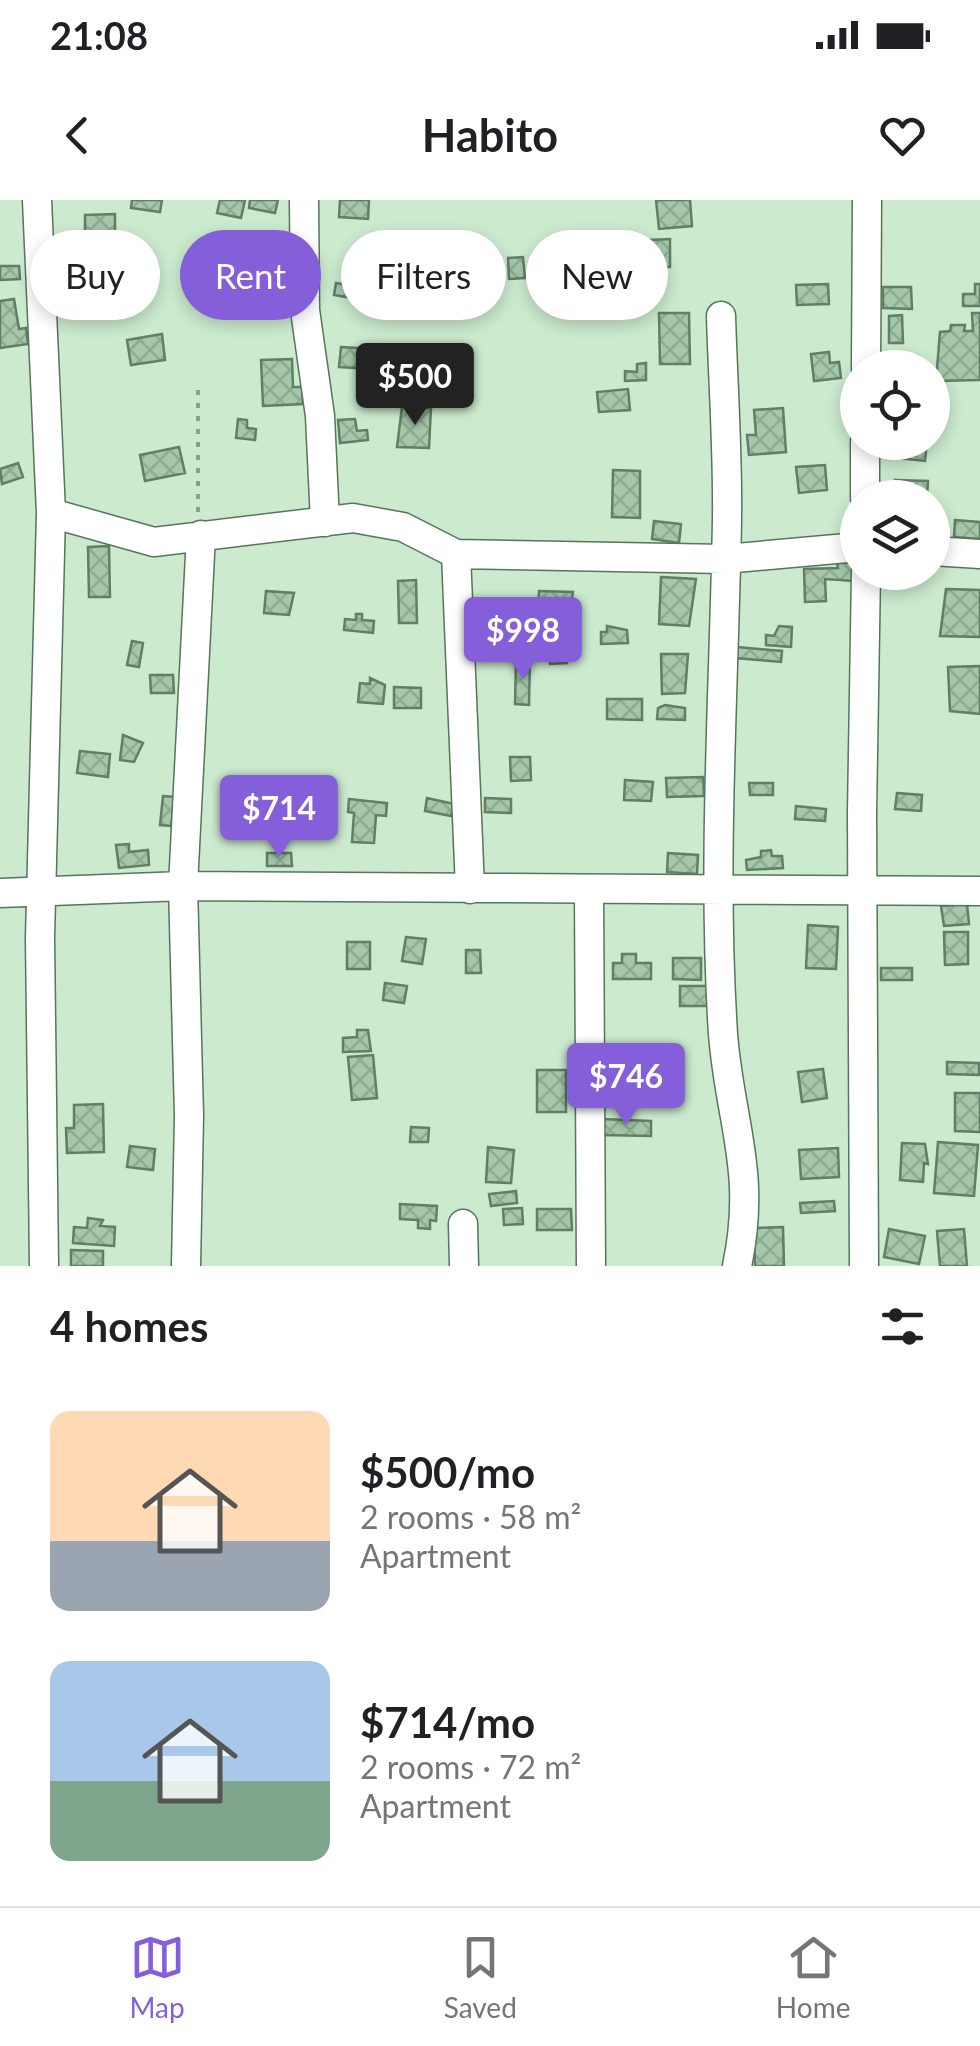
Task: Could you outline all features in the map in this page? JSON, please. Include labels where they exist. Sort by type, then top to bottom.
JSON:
[{"type":"street","points":[[37,200],[51,514],[41,894],[44,1266]]},
{"type":"street","points":[[304,200],[305,310],[320,416],[325,522]]},
{"type":"street","points":[[866,350],[868,200]]},
{"type":"street","points":[[721,316],[726,559],[720,890],[724,1034],[746,1180],[746,1224],[737,1266]]},
{"type":"street","points":[[51,514],[138,541],[377,520],[403,527],[456,554],[726,559],[840,549]]},
{"type":"street","points":[[186,1266],[189,1116],[183,886],[201,535]]},
{"type":"street","points":[[950,552],[980,554]]},
{"type":"street","points":[[456,554],[470,889]]},
{"type":"street","points":[[864,1266],[866,590]]},
{"type":"street","points":[[0,893],[183,886],[980,891]]},
{"type":"street","points":[[588,889],[592,1266]]},
{"type":"street","points":[[463,1224],[464,1266]]},
{"type":"path","points":[[198,386],[201,535]]},
{"type":"building","points":[[132,200],[162,200],[160,212],[131,208]]},
{"type":"building","points":[[220,200],[245,200],[241,218],[217,213]]},
{"type":"building","points":[[250,200],[278,200],[275,213],[249,208]]},
{"type":"building","points":[[340,200],[369,200],[368,219],[339,217]]},
{"type":"building","points":[[656,200],[690,200],[692,226],[659,229]]},
{"type":"building","points":[[115,214],[115,230],[85,230],[85,215]]},
{"type":"building","points":[[523,257],[525,278],[509,279],[508,258]]},
{"type":"building","points":[[0,266],[19,266],[20,279],[0,280]]},
{"type":"building","points":[[336,283],[341,284],[341,296],[334,295]]},
{"type":"building","points":[[828,284],[829,304],[797,305],[796,285]]},
{"type":"building","points":[[975,284],[980,284],[980,306],[963,306],[963,294],[975,294]]},
{"type":"building","points":[[883,287],[911,287],[912,309],[883,308]]},
{"type":"building","points":[[14,299],[19,329],[26,328],[28,344],[0,348],[0,301]]},
{"type":"building","points":[[668,313],[689,313],[690,364],[660,364],[659,320],[668,320]]},
{"type":"building","points":[[972,313],[980,313],[980,380],[950,381],[950,350],[939,350],[940,332],[950,331],[951,325],[965,325],[964,331],[973,331]]},
{"type":"building","points":[[902,315],[903,343],[889,343],[889,316]]},
{"type":"building","points":[[162,334],[165,360],[131,365],[127,340]]},
{"type":"building","points":[[341,347],[373,349],[372,369],[339,367]]},
{"type":"building","points":[[829,352],[830,363],[839,362],[840,378],[814,381],[811,354]]},
{"type":"building","points":[[292,359],[293,387],[302,387],[303,404],[263,406],[261,360]]},
{"type":"building","points":[[646,363],[646,380],[625,381],[625,371],[637,372],[637,364]]},
{"type":"building","points":[[380,380],[406,380],[407,401],[380,401]]},
{"type":"building","points":[[628,389],[630,410],[599,412],[597,392]]},
{"type":"building","points":[[402,407],[431,408],[429,448],[397,447]]},
{"type":"building","points":[[783,408],[786,452],[749,455],[747,435],[756,435],[754,410]]},
{"type":"building","points":[[238,419],[247,420],[247,428],[256,429],[255,440],[236,438]]},
{"type":"building","points":[[355,419],[357,431],[367,430],[368,440],[340,443],[338,420]]},
{"type":"building","points":[[179,447],[185,473],[145,481],[140,455]]},
{"type":"building","points":[[18,463],[23,477],[2,484],[0,469]]},
{"type":"building","points":[[825,465],[827,490],[799,493],[796,467]]},
{"type":"building","points":[[613,470],[640,471],[640,518],[612,517]]},
{"type":"building","points":[[955,520],[980,522],[980,539],[954,537]]},
{"type":"building","points":[[654,521],[681,524],[679,543],[652,539]]},
{"type":"building","points":[[109,546],[110,597],[89,597],[88,547]]},
{"type":"building","points":[[840,563],[840,580],[825,579],[826,601],[805,602],[804,569],[838,568]]},
{"type":"building","points":[[661,577],[696,579],[689,626],[659,624]]},
{"type":"building","points":[[416,580],[417,623],[399,623],[398,581]]},
{"type":"building","points":[[946,590],[980,590],[980,637],[940,636]]},
{"type":"building","points":[[266,591],[294,593],[289,615],[264,613]]},
{"type":"building","points":[[539,591],[573,592],[566,638],[537,636]]},
{"type":"building","points":[[356,614],[362,614],[362,620],[374,621],[373,633],[344,630],[345,619],[356,620]]},
{"type":"building","points":[[607,626],[627,630],[628,643],[601,644],[601,632],[607,632]]},
{"type":"building","points":[[779,626],[792,627],[791,647],[766,645],[766,635],[774,636]]},
{"type":"building","points":[[503,629],[520,635],[519,646],[492,645],[492,634],[502,634]]},
{"type":"building","points":[[132,641],[143,643],[139,667],[127,665]]},
{"type":"building","points":[[566,647],[567,663],[550,664],[549,648]]},
{"type":"building","points":[[737,647],[782,651],[781,662],[736,658]]},
{"type":"building","points":[[661,654],[688,654],[685,693],[662,694]]},
{"type":"building","points":[[516,660],[530,660],[529,705],[515,704]]},
{"type":"building","points":[[980,666],[980,714],[950,711],[948,667]]},
{"type":"building","points":[[150,675],[173,675],[174,693],[151,693]]},
{"type":"building","points":[[370,678],[385,685],[383,704],[358,702],[360,683],[370,684]]},
{"type":"building","points":[[394,687],[421,688],[421,708],[394,708]]},
{"type":"building","points":[[607,699],[642,699],[642,720],[607,719]]},
{"type":"building","points":[[658,708],[685,708],[685,720],[657,719]]},
{"type":"building","points":[[123,735],[143,743],[134,762],[120,760]]},
{"type":"building","points":[[80,751],[110,754],[108,777],[77,773]]},
{"type":"building","points":[[510,757],[530,757],[531,780],[511,781]]},
{"type":"building","points":[[703,777],[704,796],[667,797],[666,778]]},
{"type":"building","points":[[625,780],[653,782],[651,801],[624,800]]},
{"type":"building","points":[[749,783],[773,783],[773,795],[750,795]]},
{"type":"building","points":[[897,793],[922,795],[921,811],[895,809]]},
{"type":"building","points":[[163,796],[175,797],[171,826],[160,825]]},
{"type":"building","points":[[427,798],[454,804],[451,816],[425,811]]},
{"type":"building","points":[[485,798],[511,799],[511,813],[485,812]]},
{"type":"building","points":[[349,799],[387,803],[386,816],[376,815],[374,843],[352,842],[354,813],[348,812]]},
{"type":"building","points":[[796,806],[826,809],[825,821],[795,819]]},
{"type":"building","points":[[129,844],[129,852],[148,850],[149,865],[119,868],[116,845]]},
{"type":"building","points":[[771,850],[772,856],[782,856],[783,868],[747,870],[746,860]]},
{"type":"building","points":[[267,853],[291,853],[292,866],[267,866]]},
{"type":"building","points":[[668,853],[698,855],[697,874],[667,872]]},
{"type":"building","points":[[967,904],[969,924],[944,926],[941,906]]},
{"type":"building","points":[[808,925],[838,927],[836,969],[806,968]]},
{"type":"building","points":[[944,932],[968,932],[968,964],[945,965]]},
{"type":"building","points":[[406,937],[426,939],[422,964],[402,961]]},
{"type":"building","points":[[347,942],[370,942],[370,969],[347,969]]},
{"type":"building","points":[[466,950],[480,950],[481,973],[466,973]]},
{"type":"building","points":[[622,954],[636,954],[636,963],[651,963],[651,979],[613,979],[613,963],[622,963]]},
{"type":"building","points":[[673,958],[701,958],[701,980],[673,979]]},
{"type":"building","points":[[881,968],[912,968],[912,980],[881,980]]},
{"type":"building","points":[[385,983],[407,986],[404,1003],[383,1000]]},
{"type":"building","points":[[680,986],[707,986],[707,1006],[680,1006]]},
{"type":"building","points":[[357,1030],[368,1030],[371,1051],[343,1052],[343,1038],[357,1037]]},
{"type":"building","points":[[373,1055],[377,1098],[352,1100],[348,1057]]},
{"type":"building","points":[[947,1062],[979,1063],[979,1075],[947,1074]]},
{"type":"building","points":[[823,1069],[827,1098],[802,1102],[798,1072]]},
{"type":"building","points":[[537,1070],[566,1070],[566,1112],[537,1112]]},
{"type":"building","points":[[955,1093],[980,1093],[980,1132],[955,1131]]},
{"type":"building","points":[[103,1104],[104,1152],[67,1153],[66,1128],[74,1128],[74,1105]]},
{"type":"building","points":[[602,1119],[651,1121],[651,1136],[602,1135]]},
{"type":"building","points":[[411,1127],[429,1128],[428,1142],[410,1142]]},
{"type":"building","points":[[938,1142],[978,1145],[974,1196],[934,1193]]},
{"type":"building","points":[[902,1143],[925,1144],[928,1164],[924,1163],[923,1182],[900,1180]]},
{"type":"building","points":[[130,1146],[155,1149],[153,1170],[127,1167]]},
{"type":"building","points":[[488,1147],[514,1150],[511,1183],[486,1182]]},
{"type":"building","points":[[838,1148],[839,1177],[801,1179],[799,1150]]},
{"type":"building","points":[[516,1191],[517,1203],[491,1206],[489,1194]]},
{"type":"building","points":[[834,1201],[835,1211],[801,1213],[800,1203]]},
{"type":"building","points":[[400,1204],[437,1206],[436,1221],[430,1220],[430,1229],[418,1228],[418,1220],[400,1219]]},
{"type":"building","points":[[522,1208],[523,1224],[504,1225],[503,1209]]},
{"type":"building","points":[[537,1209],[571,1209],[572,1230],[537,1230]]},
{"type":"building","points":[[88,1218],[103,1220],[100,1226],[115,1227],[114,1246],[73,1243],[74,1227],[87,1228]]},
{"type":"building","points":[[783,1227],[784,1266],[755,1266],[754,1228]]},
{"type":"building","points":[[889,1229],[925,1236],[919,1264],[884,1257]]},
{"type":"building","points":[[964,1229],[967,1266],[940,1266],[937,1231]]},
{"type":"building","points":[[71,1250],[103,1251],[103,1266],[71,1266]]}]
